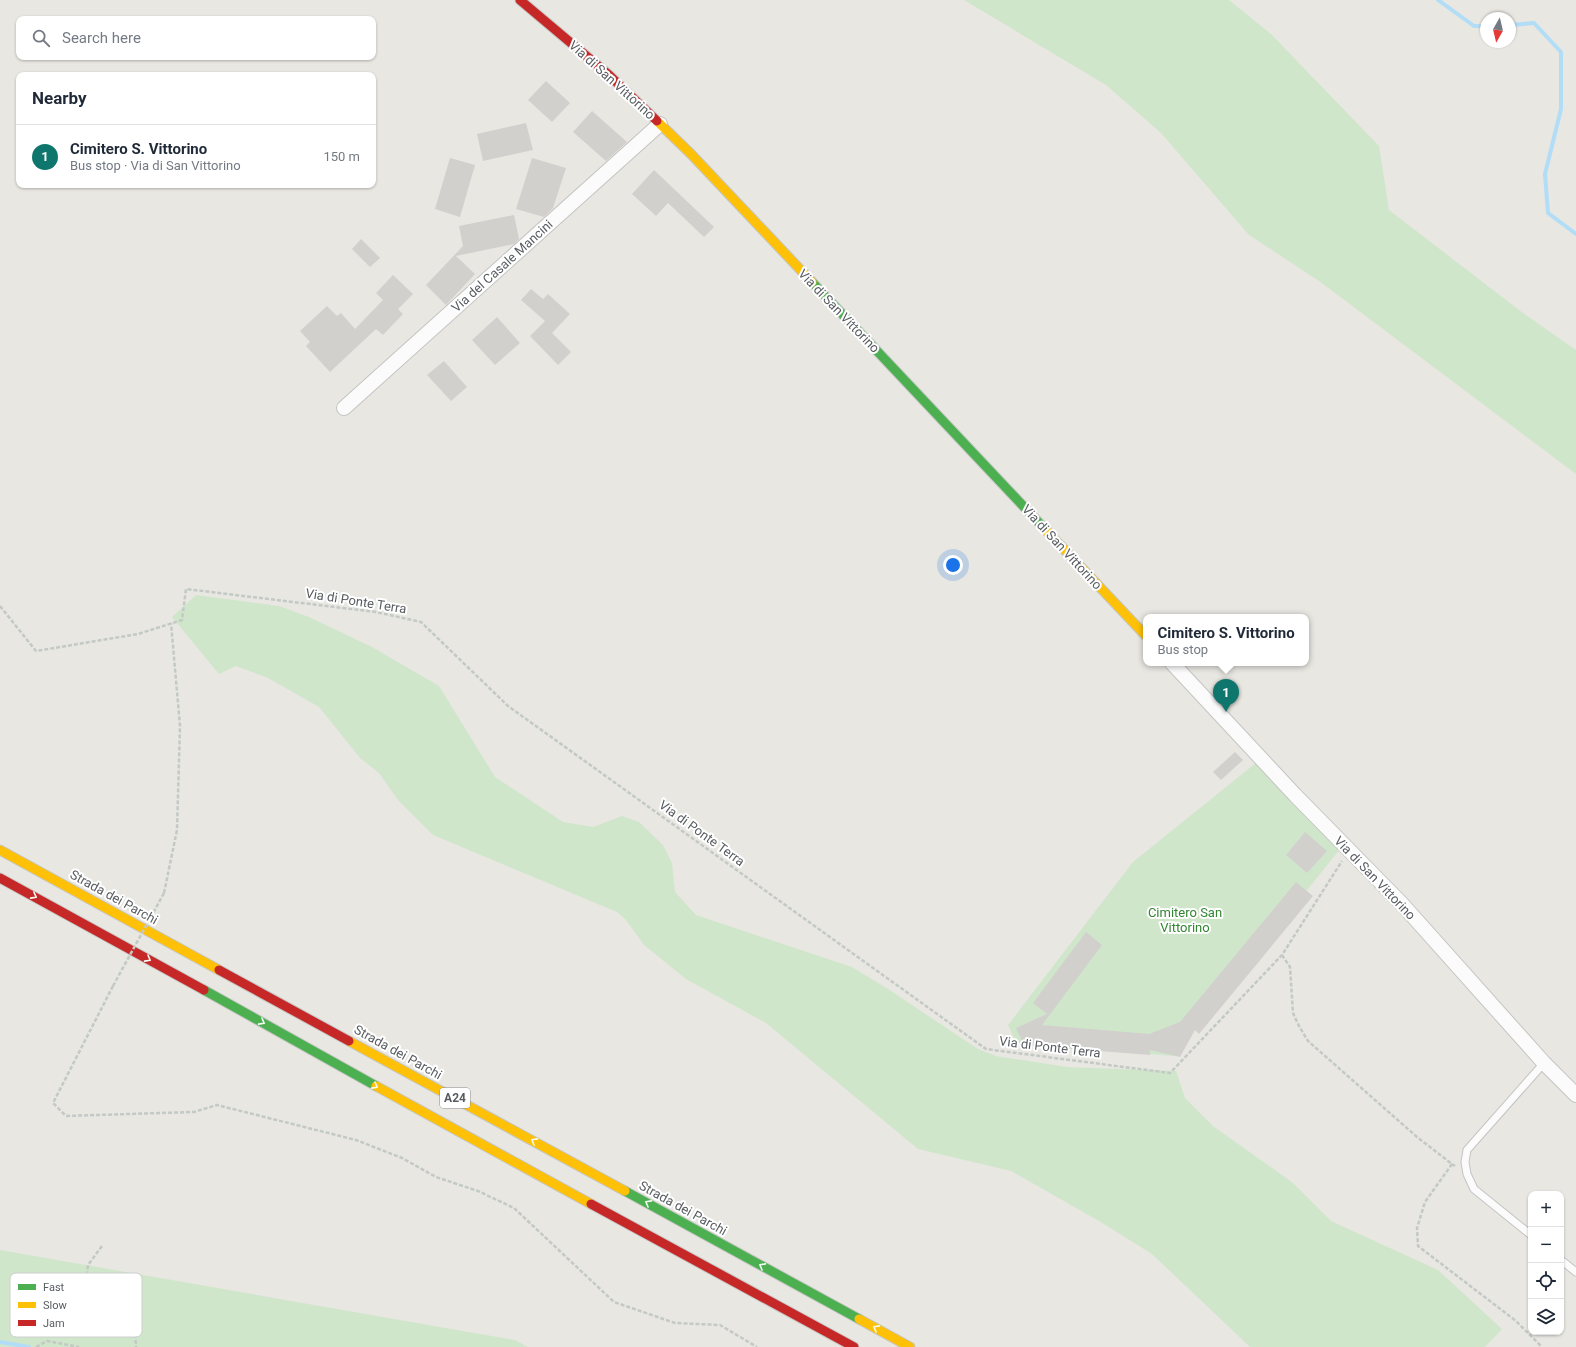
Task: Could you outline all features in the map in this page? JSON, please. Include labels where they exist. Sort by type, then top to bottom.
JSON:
[{"type":"main road","name":"Via di San Vittorino","points":[[520,0],[609,75],[691,154],[1143,633]]},
{"type":"main road","name":"Strada dei Parchi","points":[[0,850],[910,1347]]},
{"type":"main road","name":"A24","points":[[0,878],[82,922],[426,1114],[854,1347]]},
{"type":"street","name":"Via del Casale Mancini","points":[[344,408],[660,124]]},
{"type":"street","name":"Via di San Vittorino","points":[[1175,666],[1295,795],[1402,904],[1544,1063],[1576,1095]]},
{"type":"lane","points":[[1528,1233],[1474,1189],[1466,1169],[1465,1162],[1467,1150],[1544,1063]]},
{"type":"lane","points":[[1564,1262],[1576,1272]]},
{"type":"path","name":"Via di Ponte Terra","points":[[0,606],[36,651],[138,634],[182,620],[186,589],[376,612],[420,622],[508,706],[986,1049],[1170,1073],[1282,956],[1344,858],[1350,851]]},
{"type":"path","points":[[171,623],[180,726],[180,750],[177,830],[164,893],[113,986],[53,1103],[66,1116],[194,1112],[217,1105],[356,1140],[402,1158],[436,1177],[478,1191],[514,1208],[614,1302],[675,1323],[720,1324],[757,1347]]},
{"type":"path","points":[[1282,956],[1290,967],[1293,1013],[1308,1041],[1417,1137],[1452,1164],[1466,1169]]},
{"type":"path","points":[[1452,1164],[1425,1202],[1417,1228],[1418,1246],[1516,1321],[1542,1347]]},
{"type":"path","points":[[87,1273],[88,1265],[102,1246]]},
{"type":"path","points":[[135,1337],[136,1347]]},
{"type":"path","points":[[36,1347],[47,1341],[79,1347]]},
{"type":"green space","points":[[964,0],[1229,0],[1271,34],[1379,146],[1389,210],[1523,313],[1576,350],[1576,474],[1319,281],[1249,235],[1161,133],[1106,85]]},
{"type":"green space","points":[[196,595],[279,606],[309,617],[372,647],[439,686],[495,777],[563,822],[593,827],[622,816],[639,822],[663,845],[672,863],[675,892],[696,915],[852,967],[978,1049],[996,1056],[1067,1067],[1176,1071],[1185,1098],[1213,1126],[1293,1183],[1331,1221],[1438,1270],[1502,1329],[1485,1347],[1250,1347],[1152,1254],[1099,1221],[1011,1171],[918,1149],[766,1023],[686,979],[644,945],[626,920],[617,912],[433,835],[398,800],[379,773],[360,758],[319,707],[268,678],[236,666],[219,674],[172,617]]},
{"type":"green space","name":"Cimitero San Vittorino","points":[[1257,762],[1340,849],[1174,1056],[1016,1043],[1008,1025],[1133,862]]},
{"type":"green space","points":[[0,1250],[132,1273],[10,1273],[10,1337],[142,1337],[142,1275],[515,1340],[528,1347],[0,1347]]},
{"type":"building","points":[[546,81],[570,103],[552,122],[528,100]]},
{"type":"building","points":[[592,111],[627,142],[606,161],[573,132]]},
{"type":"building","points":[[526,123],[533,150],[483,161],[477,134]]},
{"type":"building","points":[[450,158],[475,165],[460,217],[435,209]]},
{"type":"building","points":[[532,158],[566,168],[553,208],[544,217],[516,209]]},
{"type":"building","points":[[654,170],[714,227],[704,237],[668,203],[656,216],[632,194]]},
{"type":"building","points":[[514,215],[519,239],[514,244],[456,256],[475,274],[446,305],[426,285],[463,246],[459,226]]},
{"type":"building","points":[[361,239],[380,258],[370,267],[352,249]]},
{"type":"building","points":[[393,275],[413,294],[398,309],[403,314],[383,335],[376,329],[330,372],[306,346],[310,342],[300,331],[327,306],[337,316],[341,313],[355,329],[383,300],[376,293]]},
{"type":"building","points":[[531,289],[543,299],[548,294],[570,314],[552,333],[571,352],[558,365],[530,336],[545,321],[521,300]]},
{"type":"building","points":[[497,317],[520,343],[495,365],[472,340]]},
{"type":"building","points":[[444,361],[467,387],[451,401],[427,375]]},
{"type":"building","points":[[1235,752],[1243,760],[1221,780],[1213,772]]},
{"type":"building","points":[[1305,832],[1327,851],[1307,873],[1286,855]]},
{"type":"building","points":[[1296,882],[1313,896],[1199,1034],[1195,1030],[1180,1057],[1150,1050],[1150,1055],[1024,1045],[1016,1028],[1047,1014],[1033,1003],[1086,932],[1102,945],[1042,1025],[1149,1034],[1180,1022]]},
{"type":"waterway","points":[[1438,0],[1474,26],[1480,26]]},
{"type":"waterway","points":[[1516,24],[1534,23],[1561,52],[1561,109],[1545,174],[1548,213],[1576,234]]},
{"type":"waterway","points":[[0,1342],[29,1347]]},
{"type":"traffic: fast","points":[[812,282],[1042,526]]},
{"type":"traffic: fast","points":[[204,990],[376,1086]]},
{"type":"traffic: fast","points":[[625,1191],[859,1319]]},
{"type":"traffic: slow","points":[[657,121],[691,154],[812,282]]},
{"type":"traffic: slow","points":[[1042,526],[1143,633]]},
{"type":"traffic: slow","points":[[0,850],[219,970]]},
{"type":"traffic: slow","points":[[349,1041],[625,1191]]},
{"type":"traffic: slow","points":[[376,1086],[591,1204]]},
{"type":"traffic: slow","points":[[859,1319],[910,1347]]},
{"type":"traffic: jam","points":[[520,0],[609,75],[657,121]]},
{"type":"traffic: jam","points":[[0,878],[204,990]]},
{"type":"traffic: jam","points":[[219,970],[349,1041]]},
{"type":"traffic: jam","points":[[591,1204],[854,1347]]},
{"type":"place","name":"Cimitero S. Vittorino","points":[[1226,712]]}]
